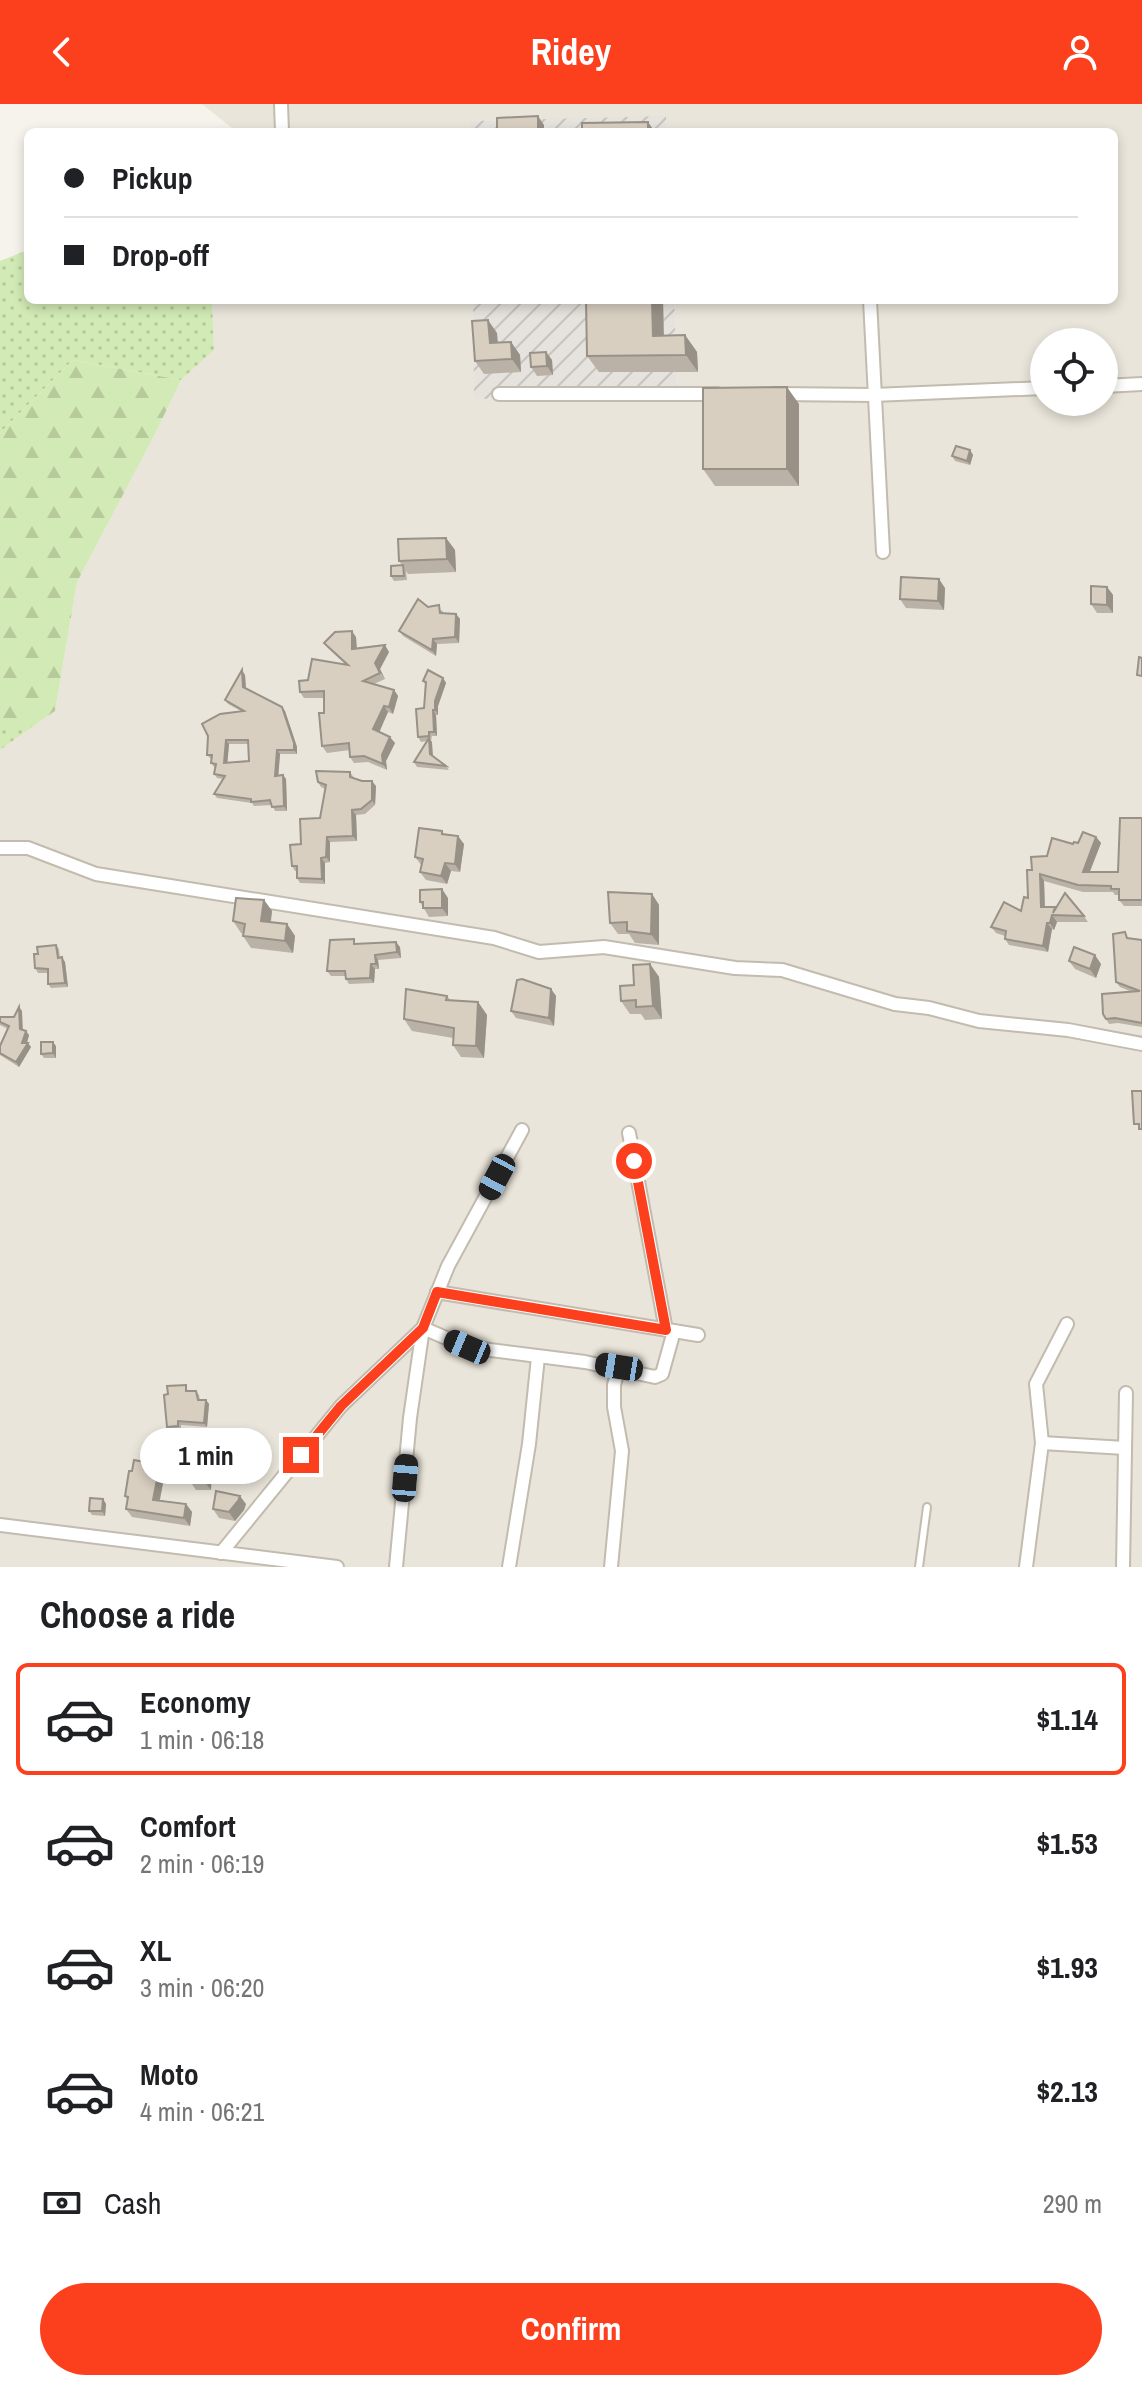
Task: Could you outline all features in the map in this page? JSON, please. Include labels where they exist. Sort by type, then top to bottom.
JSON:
[{"type":"street","points":[[281,104],[282,128]]},
{"type":"street","points":[[870,304],[883,552]]},
{"type":"street","points":[[1118,385],[1142,384]]},
{"type":"street","points":[[764,394],[873,395],[1030,389]]},
{"type":"street","points":[[499,394],[733,394]]},
{"type":"street","points":[[0,848],[28,848],[96,874],[494,938],[539,952],[604,947],[735,968],[782,970],[895,1004],[929,1008],[979,1021],[1068,1030],[1142,1044]]},
{"type":"street","points":[[396,1567],[410,1418],[423,1328],[448,1266],[522,1130]]},
{"type":"street","points":[[423,1328],[467,1347],[619,1367],[659,1377],[670,1330],[629,1133]]},
{"type":"street","points":[[437,1292],[698,1335]]},
{"type":"street","points":[[1026,1567],[1042,1443],[1036,1384],[1067,1324]]},
{"type":"street","points":[[221,1553],[341,1406],[423,1328]]},
{"type":"street","points":[[509,1567],[529,1444],[538,1357]]},
{"type":"street","points":[[611,1567],[622,1451],[614,1407],[614,1385],[619,1367]]},
{"type":"street","points":[[1123,1567],[1126,1393]]},
{"type":"street","points":[[1042,1443],[1125,1448]]},
{"type":"street","points":[[0,1525],[337,1567]]},
{"type":"lane","points":[[919,1567],[927,1507]]},
{"type":"shaded area","points":[[202,104],[1142,104],[1142,1567],[0,1567],[0,750],[55,711],[77,582],[181,380],[214,350],[212,304],[473,304],[475,399],[678,396],[674,304],[1118,304],[1118,128],[667,128],[666,117],[469,121],[469,128],[232,128]]},
{"type":"shaded area","points":[[666,116],[667,128],[469,128],[469,121]]},
{"type":"shaded area","points":[[473,304],[674,304],[678,396],[474,399]]},
{"type":"green space","points":[[24,252],[24,304],[212,304],[214,350],[181,380],[73,360],[0,433],[0,261]]},
{"type":"green space","points":[[73,360],[181,380],[77,582],[55,711],[28,730],[0,730],[0,433]]},
{"type":"green space","points":[[0,730],[28,730],[0,750]]},
{"type":"building","points":[[538,116],[538,128],[497,128],[497,118]]},
{"type":"building","points":[[648,122],[648,128],[582,128],[582,123]]},
{"type":"building","points":[[586,304],[652,304],[653,336],[685,335],[686,355],[587,356]]},
{"type":"building","points":[[488,320],[490,343],[511,342],[512,359],[475,361],[472,321]]},
{"type":"building","points":[[546,352],[547,366],[531,367],[530,353]]},
{"type":"building","points":[[787,387],[787,469],[703,469],[703,388]]},
{"type":"building","points":[[956,446],[970,450],[967,461],[952,456]]},
{"type":"building","points":[[446,538],[447,559],[399,561],[398,539]]},
{"type":"building","points":[[403,565],[404,576],[391,576],[391,566]]},
{"type":"building","points":[[901,577],[939,579],[938,601],[900,599]]},
{"type":"building","points":[[1091,586],[1107,587],[1107,605],[1091,604]]},
{"type":"building","points":[[418,599],[428,607],[439,605],[440,613],[456,614],[455,637],[433,639],[432,650],[399,631]]},
{"type":"building","points":[[352,631],[352,649],[385,645],[375,663],[380,673],[363,681],[394,690],[389,707],[384,706],[373,729],[390,737],[382,755],[383,764],[364,756],[350,757],[349,743],[322,746],[319,713],[324,713],[324,691],[300,692],[299,681],[308,680],[312,659],[348,665],[324,643],[335,632]]},
{"type":"building","points":[[1139,657],[1142,658],[1142,676],[1137,675]]},
{"type":"building","points":[[242,670],[243,687],[282,707],[294,743],[294,750],[277,750],[275,776],[283,775],[284,806],[272,807],[270,800],[251,802],[251,799],[214,794],[225,776],[214,774],[216,764],[211,763],[212,755],[207,755],[208,736],[202,724],[220,714],[244,711],[225,700]],"holes":[[[226,740],[248,740],[249,761],[224,763]]]},
{"type":"building","points":[[428,670],[443,678],[433,710],[434,732],[418,737],[416,709],[424,708],[426,682],[423,681]]},
{"type":"building","points":[[429,738],[430,754],[446,766],[414,762]]},
{"type":"building","points":[[316,771],[350,772],[350,777],[372,781],[372,800],[361,809],[352,810],[353,836],[327,837],[326,857],[321,858],[322,879],[297,878],[297,866],[292,866],[290,845],[301,844],[300,819],[320,818],[326,785],[318,782]]},
{"type":"building","points":[[1120,818],[1142,818],[1142,900],[1119,900],[1119,889],[1111,889],[1111,886],[1078,885],[1040,874],[1041,907],[1055,907],[1053,913],[1065,893],[1084,916],[1052,915],[1050,923],[1047,923],[1043,946],[1005,939],[1006,931],[991,927],[1004,902],[1021,911],[1024,897],[1028,898],[1027,870],[1032,870],[1031,857],[1047,856],[1052,838],[1073,844],[1078,843],[1083,832],[1096,837],[1083,872],[1118,872]]},
{"type":"building","points":[[419,828],[458,836],[455,864],[445,863],[441,876],[420,872],[423,859],[415,857]]},
{"type":"building","points":[[442,889],[442,908],[423,908],[420,890]]},
{"type":"building","points":[[608,892],[652,894],[651,934],[627,931],[627,922],[610,923]]},
{"type":"building","points":[[236,898],[264,900],[261,921],[287,924],[285,941],[243,936],[245,924],[233,921]]},
{"type":"building","points":[[1125,932],[1127,938],[1142,940],[1142,1023],[1106,1019],[1103,1014],[1102,994],[1140,991],[1116,982],[1113,934]]},
{"type":"building","points":[[354,939],[354,944],[396,942],[397,952],[375,955],[376,964],[371,964],[370,978],[346,979],[345,971],[327,971],[330,940]]},
{"type":"building","points":[[56,945],[58,958],[62,957],[65,983],[48,984],[48,969],[35,968],[34,954],[38,954],[37,947]]},
{"type":"building","points":[[1074,947],[1095,955],[1090,969],[1069,961]]},
{"type":"building","points":[[650,964],[653,1006],[636,1007],[636,1000],[621,1001],[620,986],[634,985],[633,965]]},
{"type":"building","points":[[517,980],[551,989],[549,1018],[511,1011]]},
{"type":"building","points":[[406,989],[447,996],[446,1000],[478,1002],[476,1046],[453,1045],[454,1028],[404,1019]]},
{"type":"building","points":[[19,1007],[20,1029],[26,1031],[22,1043],[28,1043],[16,1062],[0,1053],[9,1026],[0,1022],[0,1017],[14,1017]]},
{"type":"building","points":[[41,1042],[53,1042],[53,1053],[41,1054]]},
{"type":"building","points":[[1132,1091],[1142,1091],[1142,1129],[1139,1129],[1139,1124],[1134,1124]]},
{"type":"building","points":[[186,1385],[186,1391],[196,1391],[198,1400],[206,1400],[204,1423],[178,1421],[178,1426],[167,1427],[164,1395],[168,1394],[167,1386]]},
{"type":"building","points":[[191,1458],[206,1458],[205,1482],[190,1481]]},
{"type":"building","points":[[134,1460],[160,1465],[153,1500],[186,1504],[184,1518],[126,1509],[129,1471],[132,1471]]},
{"type":"building","points":[[216,1491],[240,1496],[229,1512],[213,1509]]},
{"type":"building","points":[[90,1498],[103,1499],[102,1511],[89,1511]]},
{"type":"route","points":[[301,1455],[341,1406],[423,1328],[437,1292],[666,1330],[634,1161]]}]
